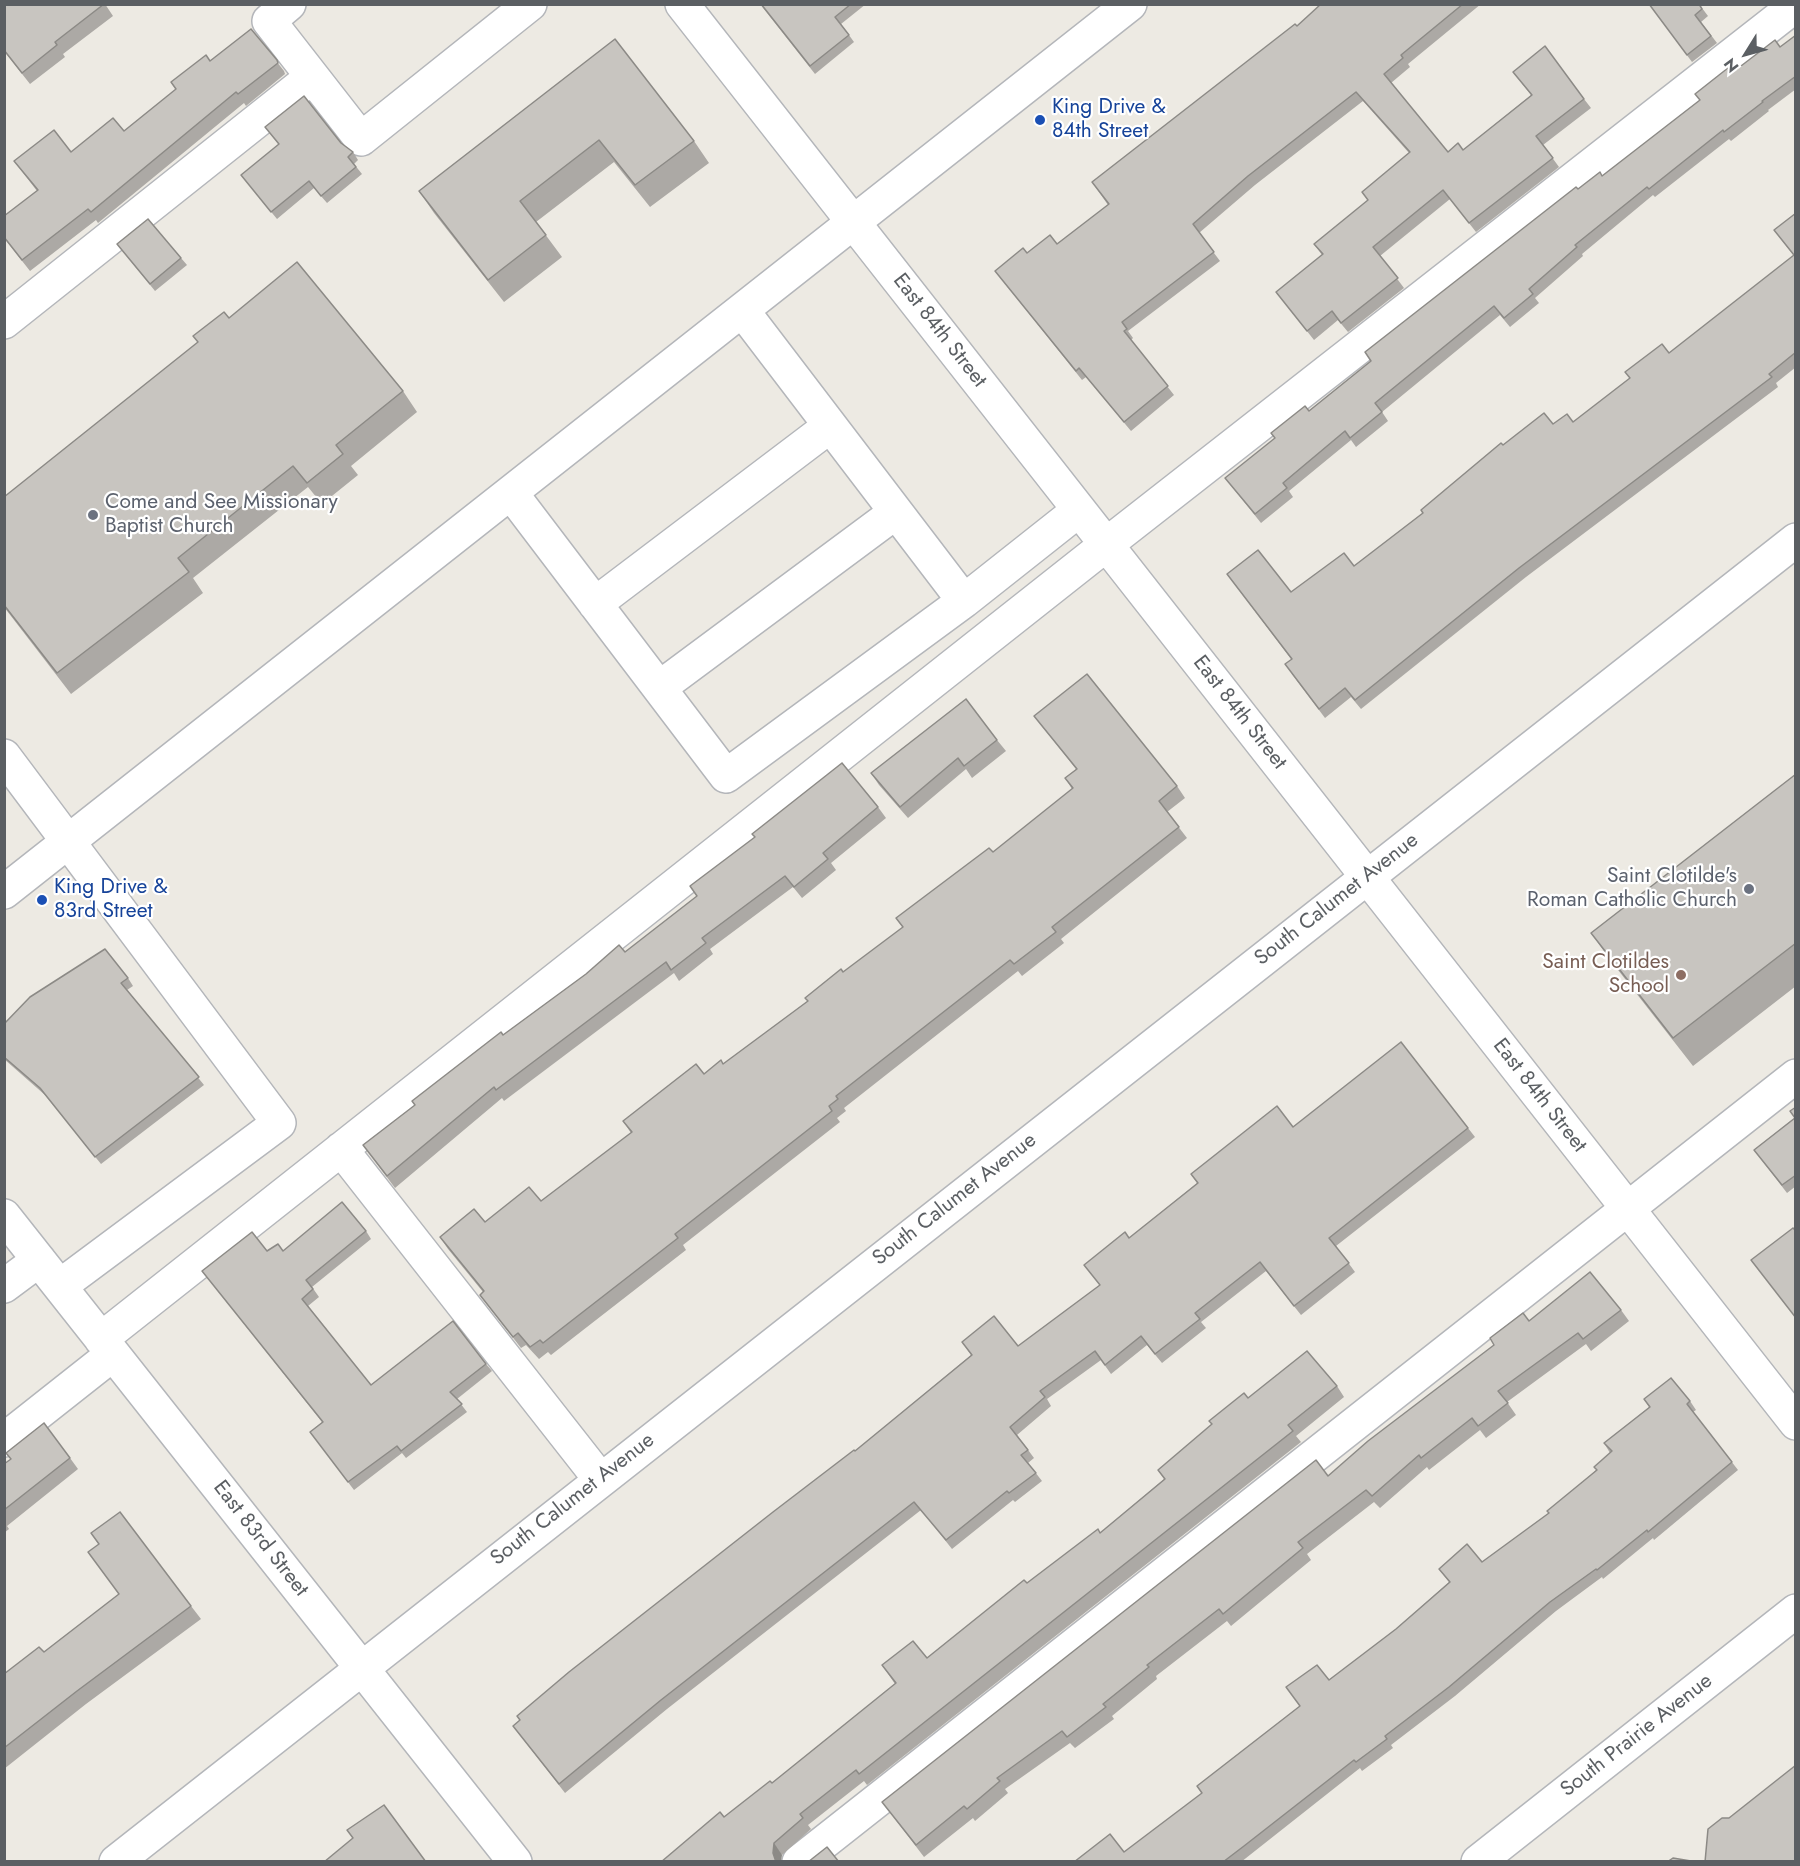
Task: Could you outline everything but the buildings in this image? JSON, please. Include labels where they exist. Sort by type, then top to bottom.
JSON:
[{"type":"street","points":[[290,4],[269,21],[361,139],[530,4]]},
{"type":"street","name":"East 84th Street","points":[[682,4],[1796,1423]]},
{"type":"street","points":[[4,892],[1130,4]]},
{"type":"street","points":[[4,1440],[107,1346],[341,1149],[1107,544],[1796,5]]},
{"type":"street","points":[[4,322],[312,77]]},
{"type":"street","points":[[742,310],[964,600]]},
{"type":"street","points":[[595,604],[830,426]]},
{"type":"street","points":[[511,493],[726,776],[964,600],[1079,510]]},
{"type":"street","points":[[659,688],[896,512]]},
{"type":"street","name":"South Calumet Avenue","points":[[116,1862],[1796,540]]},
{"type":"street","points":[[4,756],[279,1123],[60,1286]]},
{"type":"street","points":[[799,1862],[1626,1207],[1796,1076]]},
{"type":"street","points":[[341,1149],[600,1479]]},
{"type":"street","name":"East 83rd Street","points":[[4,1216],[515,1862]]},
{"type":"street","points":[[4,1286],[39,1260]]},
{"type":"street","name":"South Prairie Avenue","points":[[1479,1862],[1796,1611]]},
{"type":"place","name":"King Drive & 84th Street","points":[[1040,120]]},
{"type":"place","name":"Come and See Missionary Baptist Church","points":[[93,515]]},
{"type":"place","name":"Saint Clotilde's Roman Catholic Church","points":[[1749,889]]},
{"type":"place","name":"King Drive & 83rd Street","points":[[42,900]]},
{"type":"place","name":"Saint Clotildes School","points":[[1681,975]]}]
